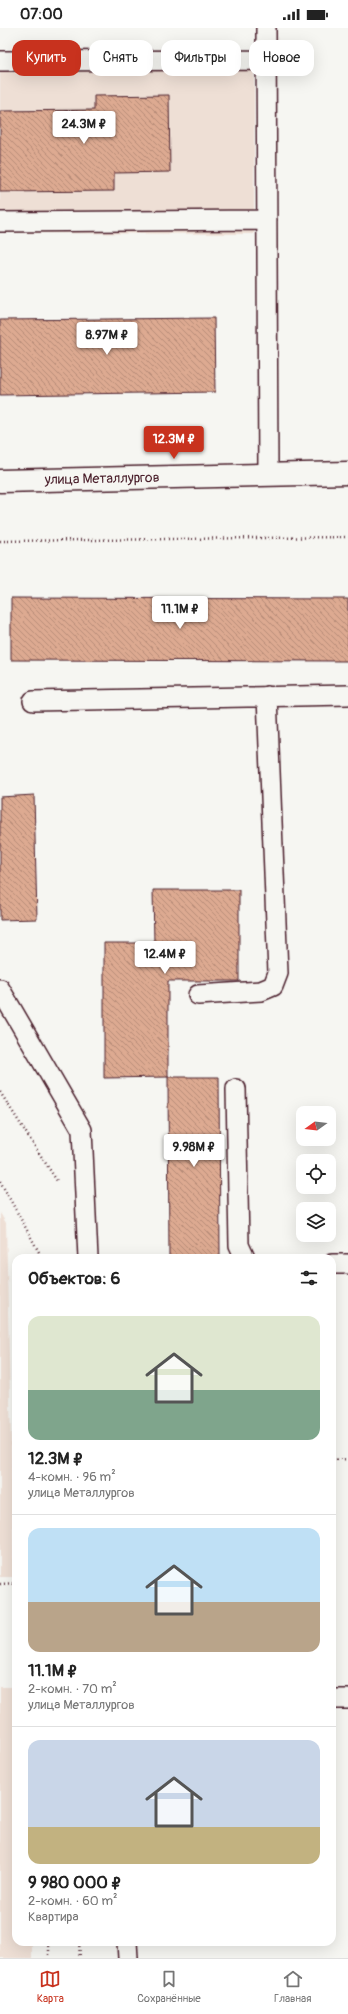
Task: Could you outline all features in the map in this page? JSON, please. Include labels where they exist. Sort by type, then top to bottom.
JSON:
[{"type":"street","name":"улица Металлургов","points":[[0,481],[348,473]]},
{"type":"lane","points":[[266,28],[266,40]]},
{"type":"lane","points":[[0,61],[249,60]]},
{"type":"lane","points":[[266,76],[268,474]]},
{"type":"lane","points":[[0,222],[267,220]]},
{"type":"lane","points":[[33,701],[348,695]]},
{"type":"lane","points":[[198,995],[260,991],[273,986],[278,973],[267,696]]},
{"type":"lane","points":[[0,989],[82,1130],[88,1254]]},
{"type":"lane","points":[[236,1090],[239,1245],[243,1254]]},
{"type":"lane","points":[[336,1264],[348,1264]]},
{"type":"lane","points":[[336,1699],[348,1699]]},
{"type":"lane","points":[[127,1946],[128,1958]]},
{"type":"path","points":[[0,541],[348,537]]},
{"type":"path","points":[[0,1092],[59,1184]]},
{"type":"path","points":[[0,1181],[40,1254]]},
{"type":"path","points":[[336,1460],[348,1459]]},
{"type":"path","points":[[0,1584],[12,1583]]},
{"type":"path","points":[[49,1946],[50,1958]]},
{"type":"path","points":[[79,1946],[80,1958]]},
{"type":"shaded area","points":[[0,51],[12,51],[12,76],[81,76],[81,51],[89,51],[89,76],[153,76],[153,51],[161,51],[161,76],[241,76],[241,51],[249,51],[249,76],[254,76],[254,234],[0,233]]},
{"type":"shaded area","points":[[0,1213],[6,1223],[12,1488],[12,1577],[0,1577]]},
{"type":"shaded area","points":[[0,1687],[12,1687],[12,1946],[32,1946],[32,1958],[0,1958]]},
{"type":"building","points":[[169,95],[170,172],[114,173],[114,191],[0,192],[0,111],[94,110],[94,96]]},
{"type":"building","points":[[214,318],[215,392],[0,395],[0,320]]},
{"type":"building","points":[[11,598],[348,599],[348,661],[11,660]]},
{"type":"building","points":[[34,795],[37,919],[0,920],[0,797]]},
{"type":"building","points":[[153,890],[239,890],[239,981],[168,981],[168,1077],[104,1078],[104,943],[154,943]]},
{"type":"building","points":[[168,1077],[219,1077],[220,1254],[169,1254]]}]
